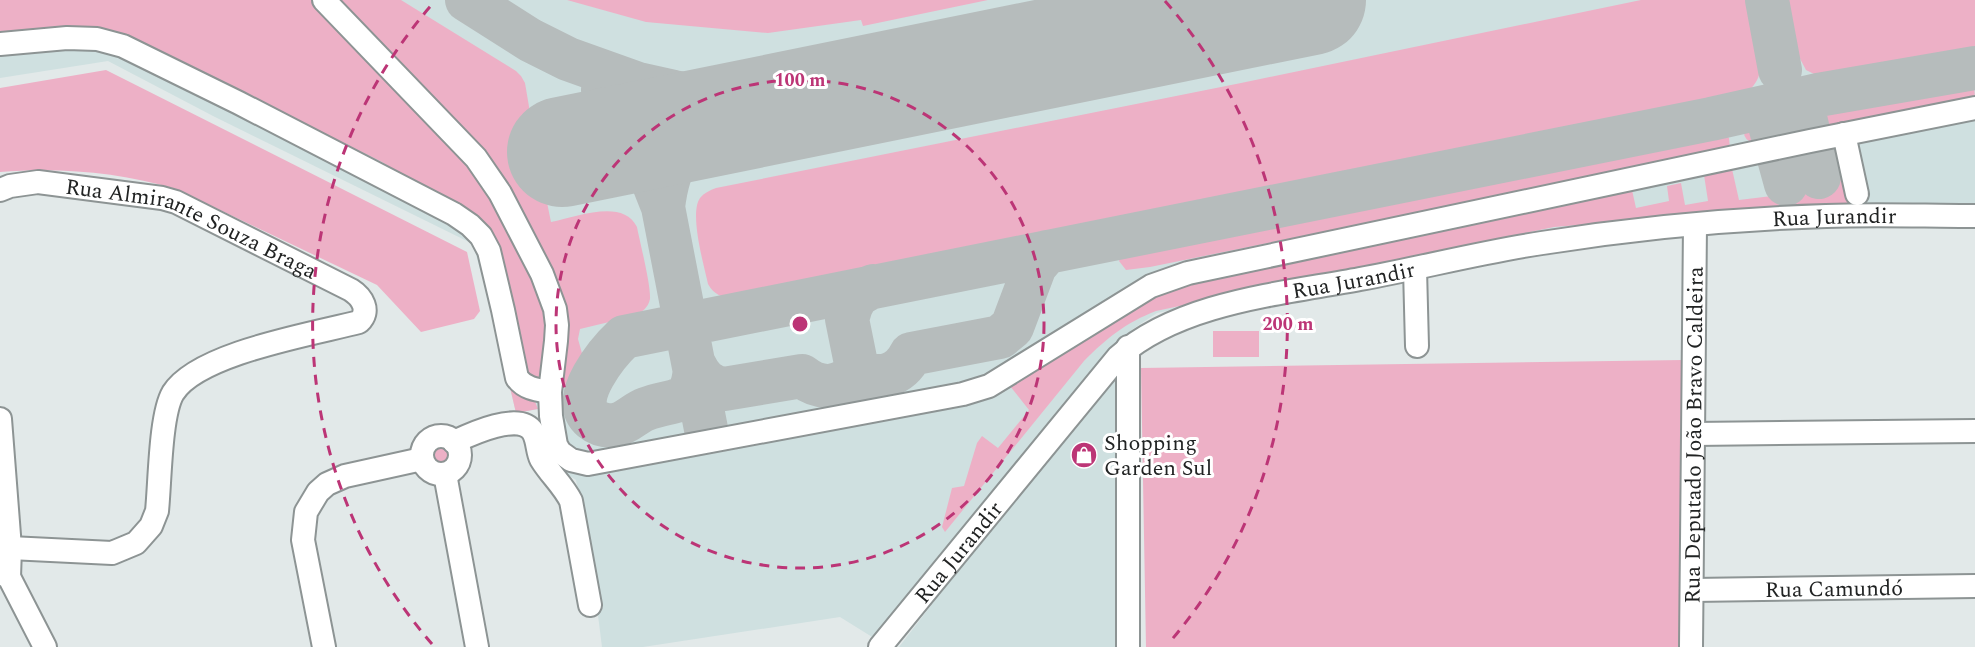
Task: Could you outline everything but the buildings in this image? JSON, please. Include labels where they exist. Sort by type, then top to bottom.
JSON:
[{"type":"street","points":[[324,0],[476,158],[500,193],[542,274],[555,309],[557,325],[550,392],[556,445],[560,452],[571,460],[588,464],[963,394],[988,386],[1151,286],[1188,273],[1975,108]]},
{"type":"street","points":[[0,44],[96,39],[123,46],[454,213],[481,236],[489,251],[517,378],[528,388],[550,392]]},
{"type":"street","points":[[1844,134],[1857,194]]},
{"type":"street","name":"Rua Almirante Souza Braga","points":[[0,190],[10,186],[38,182],[176,201],[351,290],[362,301],[365,311],[363,320],[360,322],[235,354],[203,367],[185,378],[173,394],[166,413],[157,511],[151,526],[136,543],[112,553],[10,548]]},
{"type":"street","name":"Rua Jurandir","points":[[880,647],[1106,370],[1128,347],[1184,317],[1241,302],[1541,243],[1695,225],[1826,216],[1975,216]]},
{"type":"street","name":"Rua Deputado João Bravo Caldeira","points":[[1691,647],[1695,225]]},
{"type":"street","points":[[1415,269],[1417,346]]},
{"type":"street","points":[[1128,347],[1128,647]]},
{"type":"street","points":[[0,418],[10,548],[5,575],[45,647]]},
{"type":"street","points":[[454,442],[496,425],[518,423],[533,431],[541,458],[572,501],[590,605]]},
{"type":"street","points":[[1694,434],[1975,430]]},
{"type":"street","points":[[442,436],[454,442],[459,449],[458,465],[452,471],[439,475],[428,470],[422,459],[422,452],[429,440],[442,436]]},
{"type":"street","points":[[324,647],[303,540],[306,512],[318,492],[327,484],[345,477],[422,459]]},
{"type":"street","points":[[445,474],[477,647]]},
{"type":"street","name":"Rua Camundó","points":[[1693,590],[1975,586]]},
{"type":"shaded area","points":[[0,0],[1975,0],[1975,206],[1853,204],[1556,229],[1157,313],[1133,329],[1108,353],[877,640],[840,617],[643,647],[602,647],[589,544],[576,480],[562,471],[546,452],[538,409],[516,413],[495,323],[473,244],[215,117],[108,61],[0,78]]},
{"type":"shaded area","points":[[0,0],[312,0],[433,124],[493,197],[547,310],[546,365],[539,383],[529,379],[495,249],[404,176],[382,162],[176,60],[0,39]]},
{"type":"shaded area","points":[[333,0],[401,0],[516,71],[525,83],[534,136],[515,142],[524,184],[542,178],[551,222],[610,211],[630,218],[637,227],[649,284],[648,305],[634,316],[580,329],[578,339],[583,357],[572,385],[558,388],[537,246]]},
{"type":"shaded area","points":[[567,0],[988,0],[863,26],[861,20],[768,33],[646,22]]},
{"type":"shaded area","points":[[1641,0],[1750,0],[1761,39],[1761,67],[1757,80],[1750,89],[1738,96],[734,299],[719,295],[708,284],[698,240],[696,216],[700,198],[716,188]]},
{"type":"shaded area","points":[[1784,0],[1975,0],[1975,49],[1854,74],[1828,77],[1816,75],[1806,70],[1797,53],[1793,54]]},
{"type":"shaded area","points":[[106,70],[467,252],[480,311],[474,319],[421,332],[377,285],[176,189],[133,178],[89,172],[44,170],[0,172],[0,88]]},
{"type":"shaded area","points":[[1964,79],[1974,85],[1975,98],[1819,129],[1815,123],[1819,110]]},
{"type":"shaded area","points":[[1789,116],[1796,119],[1799,126],[1796,133],[1789,136],[1782,133],[1779,126],[1782,119]]},
{"type":"shaded area","points":[[1749,124],[1757,124],[1762,129],[1760,140],[1749,142],[1744,137],[1744,129]]},
{"type":"shaded area","points":[[1718,130],[1729,138],[1730,149],[1150,267],[1126,270],[1119,261],[1124,251],[1138,246]]},
{"type":"shaded area","points":[[1840,149],[1852,203],[1554,227],[1156,311],[1117,332],[1084,361],[945,532],[942,527],[952,488],[964,486],[977,443],[982,436],[998,448],[1029,410],[1010,386],[1103,320],[1189,280],[1632,190],[1636,208],[1669,201],[1667,186],[1681,183],[1685,205],[1708,201],[1704,175],[1732,169],[1739,200],[1835,188],[1828,152]]},
{"type":"shaded area","points":[[1213,331],[1259,331],[1259,357],[1213,357]]},
{"type":"shaded area","points":[[1683,360],[1682,647],[1146,647],[1141,368]]},
{"type":"shaded area","name":"Shopping Garden Sul","points":[[1118,363],[1126,647],[899,647]]},
{"type":"shaded area","points":[[508,379],[534,399],[538,409],[516,413]]},
{"type":"shaded area","points":[[442,447],[449,449],[451,456],[449,463],[442,465],[435,463],[433,456],[435,449]]},
{"type":"taxiway","points":[[467,0],[530,40],[568,59],[638,84],[674,92],[700,97],[771,102],[898,84]]},
{"type":"taxiway","points":[[1767,0],[1780,70]]},
{"type":"taxiway","points":[[695,366],[694,379],[687,395],[681,399],[646,409],[623,423],[611,425],[599,423],[592,419],[586,410],[585,400],[593,376],[624,337],[1711,119],[1818,95],[1975,68]]},
{"type":"taxiway","points":[[603,90],[671,130]]},
{"type":"taxiway","points":[[1814,98],[1808,103],[1804,113],[1819,177]]},
{"type":"taxiway","points":[[1777,104],[1771,112],[1769,122],[1786,184]]},
{"type":"taxiway","points":[[629,138],[646,164],[663,207],[670,173],[682,151],[691,142],[731,118]]},
{"type":"taxiway","points":[[663,207],[706,429]]},
{"type":"taxiway","points":[[695,366],[706,381],[724,389],[802,376],[816,384],[831,386],[845,381],[857,370],[873,376],[888,375],[901,367],[911,354],[1000,337],[1012,327],[1035,266],[1047,252]]},
{"type":"taxiway","points":[[863,398],[847,319],[857,295],[873,286]]},
{"type":"runway","points":[[562,152],[1311,0]]},
{"type":"place","name":"Shopping Garden Sul","points":[[1084,455]]}]
